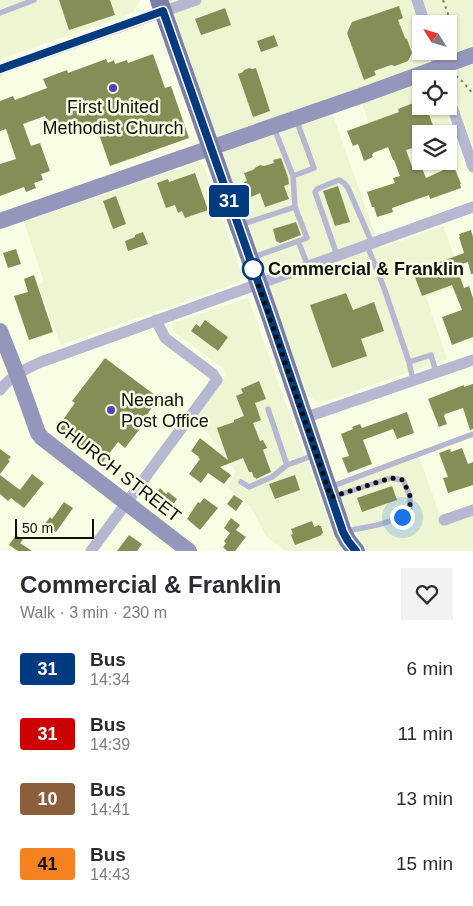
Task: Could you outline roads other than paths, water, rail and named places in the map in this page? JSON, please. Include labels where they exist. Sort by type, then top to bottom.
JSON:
[{"type":"main road","points":[[161,5],[343,532],[356,551]]},
{"type":"street","points":[[0,69],[161,5],[196,0]]},
{"type":"street","points":[[417,0],[422,15]]},
{"type":"street","points":[[446,70],[473,55]]},
{"type":"street","points":[[0,221],[296,118],[412,82]]},
{"type":"street","points":[[455,115],[473,166]]},
{"type":"street","points":[[0,390],[17,374],[41,362],[473,207]]},
{"type":"street","points":[[91,551],[217,380],[213,374],[165,338],[156,320]]},
{"type":"street","name":"CHURCH STREET","points":[[0,331],[38,433],[42,438],[189,551]]},
{"type":"street","points":[[304,418],[473,360]]},
{"type":"street","points":[[444,520],[473,510]]},
{"type":"lane","points":[[0,13],[34,0]]},
{"type":"lane","points":[[292,176],[314,168],[296,118]]},
{"type":"lane","points":[[249,258],[307,238],[295,207],[292,176],[274,126]]},
{"type":"lane","points":[[337,255],[315,192],[317,189],[339,180],[348,188],[369,244],[409,362],[413,380]]},
{"type":"lane","points":[[238,226],[295,207]]},
{"type":"lane","points":[[298,241],[308,266]]},
{"type":"lane","points":[[409,362],[431,355],[436,372]]},
{"type":"lane","points":[[268,409],[287,465]]},
{"type":"lane","points":[[330,492],[473,434]]},
{"type":"lane","points":[[242,482],[249,486],[272,476],[287,465],[317,454]]},
{"type":"lane","points":[[330,492],[391,478],[403,480],[410,496],[410,511],[402,517],[343,532]]},
{"type":"place","name":"First United Methodist Church","points":[[113,88]]},
{"type":"place","name":"Commercial & Franklin","points":[[253,269]]},
{"type":"place","name":"Neenah Post Office","points":[[111,410]]}]
